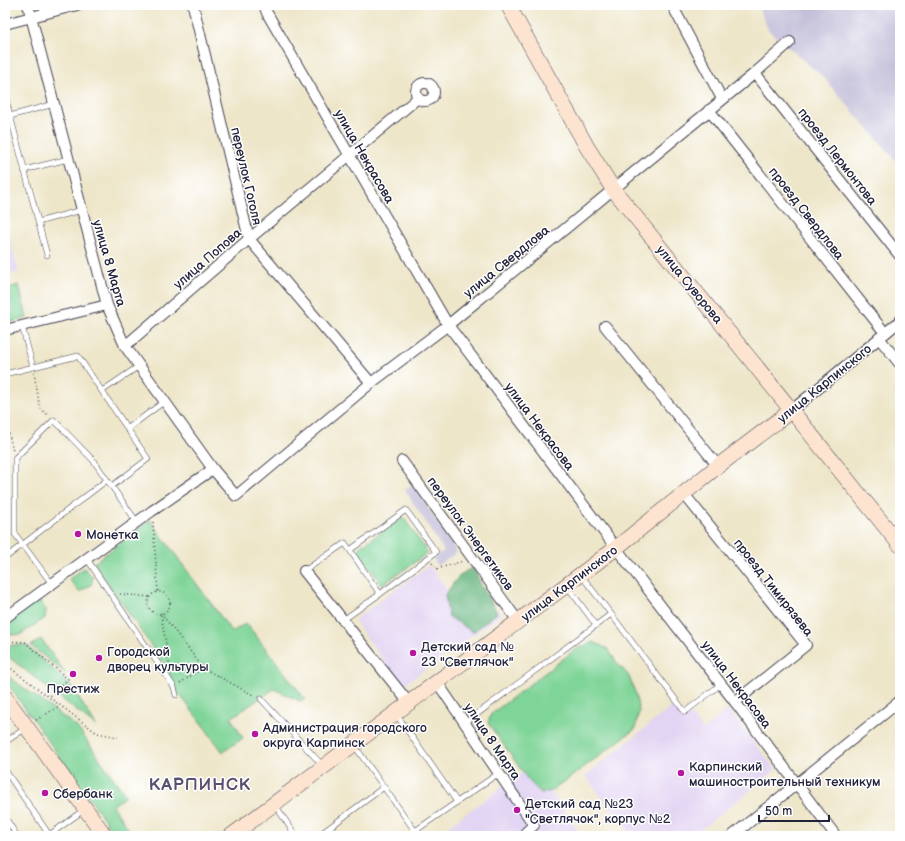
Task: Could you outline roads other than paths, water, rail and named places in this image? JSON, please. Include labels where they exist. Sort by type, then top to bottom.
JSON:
[{"type":"street","name":"улица 8 Марта","points":[[28,5],[107,305],[125,346],[213,469],[236,496]]},
{"type":"street","points":[[5,24],[77,5]]},
{"type":"street","name":"переулок Гоголя","points":[[193,5],[249,239],[371,383]]},
{"type":"street","name":"улица Некрасова","points":[[264,5],[267,13],[448,325],[836,836]]},
{"type":"street","name":"улица Суворова","points":[[508,5],[587,147],[613,189],[900,545]]},
{"type":"street","points":[[672,5],[722,99]]},
{"type":"street","name":"улица Свердлова","points":[[236,496],[371,383],[448,325],[790,42]]},
{"type":"street","name":"проезд Лермонтова","points":[[755,72],[900,256]]},
{"type":"street","name":"улица Попова","points":[[125,346],[249,239],[418,98]]},
{"type":"street","name":"проезд Свердлова","points":[[709,110],[882,335],[900,364]]},
{"type":"street","points":[[5,330],[107,305]]},
{"type":"street","name":"улица Карпинского","points":[[231,836],[616,548],[718,466],[792,410],[900,321]]},
{"type":"street","points":[[605,326],[718,466]]},
{"type":"street","name":"переулок Энергетиков","points":[[402,460],[518,621]]},
{"type":"street","points":[[5,618],[152,511],[213,469]]},
{"type":"street","name":"проезд Тимирязева","points":[[684,494],[806,645],[735,702]]},
{"type":"street","points":[[304,571],[409,703]]},
{"type":"street","name":"улица 8 Марта","points":[[437,682],[534,825],[526,832]]},
{"type":"street","points":[[5,697],[105,836]]},
{"type":"street","points":[[732,836],[900,700]]},
{"type":"lane","points":[[5,96],[47,255]]},
{"type":"lane","points":[[10,116],[54,104]]},
{"type":"lane","points":[[24,170],[68,159]]},
{"type":"lane","points":[[38,222],[82,210]]},
{"type":"lane","points":[[22,326],[33,368]]},
{"type":"lane","points":[[5,374],[78,356],[148,459],[112,486]]},
{"type":"lane","points":[[102,391],[139,366]]},
{"type":"lane","points":[[127,429],[165,401]]},
{"type":"lane","points":[[52,584],[15,534],[15,458],[54,420],[93,460],[137,522]]},
{"type":"lane","points":[[5,558],[107,480]]},
{"type":"lane","points":[[343,620],[436,552],[406,510],[350,550]]},
{"type":"lane","points":[[304,571],[345,543],[380,594]]},
{"type":"lane","points":[[87,559],[174,687],[176,695]]},
{"type":"lane","points":[[580,575],[685,712],[721,684]]},
{"type":"lane","points":[[566,585],[596,625]]},
{"type":"lane","points":[[465,723],[611,614]]},
{"type":"lane","points":[[262,699],[323,767]]},
{"type":"lane","points":[[395,713],[457,802]]},
{"type":"lane","points":[[5,742],[27,727]]},
{"type":"lane","points":[[354,744],[415,831],[499,773]]},
{"type":"lane","points":[[5,770],[49,836],[86,809]]},
{"type":"lane","points":[[318,836],[384,787]]},
{"type":"lane","points":[[274,804],[296,836]]},
{"type":"lane","points":[[5,817],[17,836]]},
{"type":"lane","points":[[328,829],[333,836]]},
{"type":"place","name":"Монетка","points":[[78,534]]},
{"type":"place","name":"Детский сад № 23 \"Светлячок\"","points":[[413,653]]},
{"type":"place","name":"Городской дворец культуры","points":[[99,658]]},
{"type":"place","name":"Престиж","points":[[73,674]]},
{"type":"place","name":"Администрация городского округа Карпинск","points":[[255,734]]},
{"type":"place","name":"Карпинский машиностроительный техникум","points":[[681,773]]},
{"type":"place","name":"Сбербанк","points":[[45,793]]},
{"type":"place","name":"Детский сад №23 \"Светлячок\", корпус №2","points":[[517,810]]},
{"type":"district","name":"КАРПИНСК","points":[[200,784]]}]
